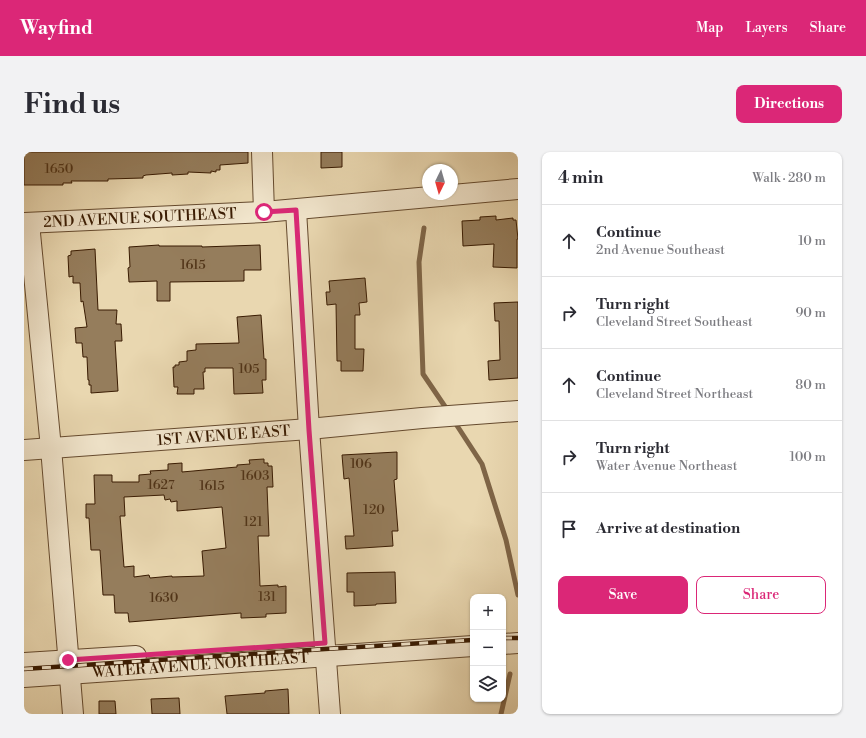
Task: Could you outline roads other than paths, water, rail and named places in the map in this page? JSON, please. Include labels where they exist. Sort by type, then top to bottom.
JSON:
[{"type":"street","points":[[262,152],[264,212]]},
{"type":"street","name":"2ND AVENUE SOUTHEAST","points":[[26,223],[296,210],[518,189]]},
{"type":"street","points":[[296,210],[309,430],[330,714]]},
{"type":"street","points":[[26,223],[51,448],[73,714]]},
{"type":"street","name":"1ST AVENUE EAST","points":[[24,450],[309,430],[422,418],[512,412]]},
{"type":"street","points":[[506,632],[518,631]]},
{"type":"street","name":"WATER AVENUE NORTHEAST","points":[[24,677],[69,667],[325,649],[470,634]]},
{"type":"street","points":[[506,644],[518,643]]},
{"type":"street","name":"WATER AVENUE NORTHEAST","points":[[325,649],[470,646]]},
{"type":"street","name":"WATER AVENUE NORTHEAST","points":[[24,663],[69,667]]},
{"type":"waterway","points":[[424,228],[419,262],[423,374],[448,411]]},
{"type":"waterway","points":[[454,421],[482,464],[506,540],[518,595]]},
{"type":"waterway","points":[[501,714],[510,674]]},
{"type":"railway","points":[[506,638],[518,638]]},
{"type":"railway","points":[[24,669],[470,640]]}]
